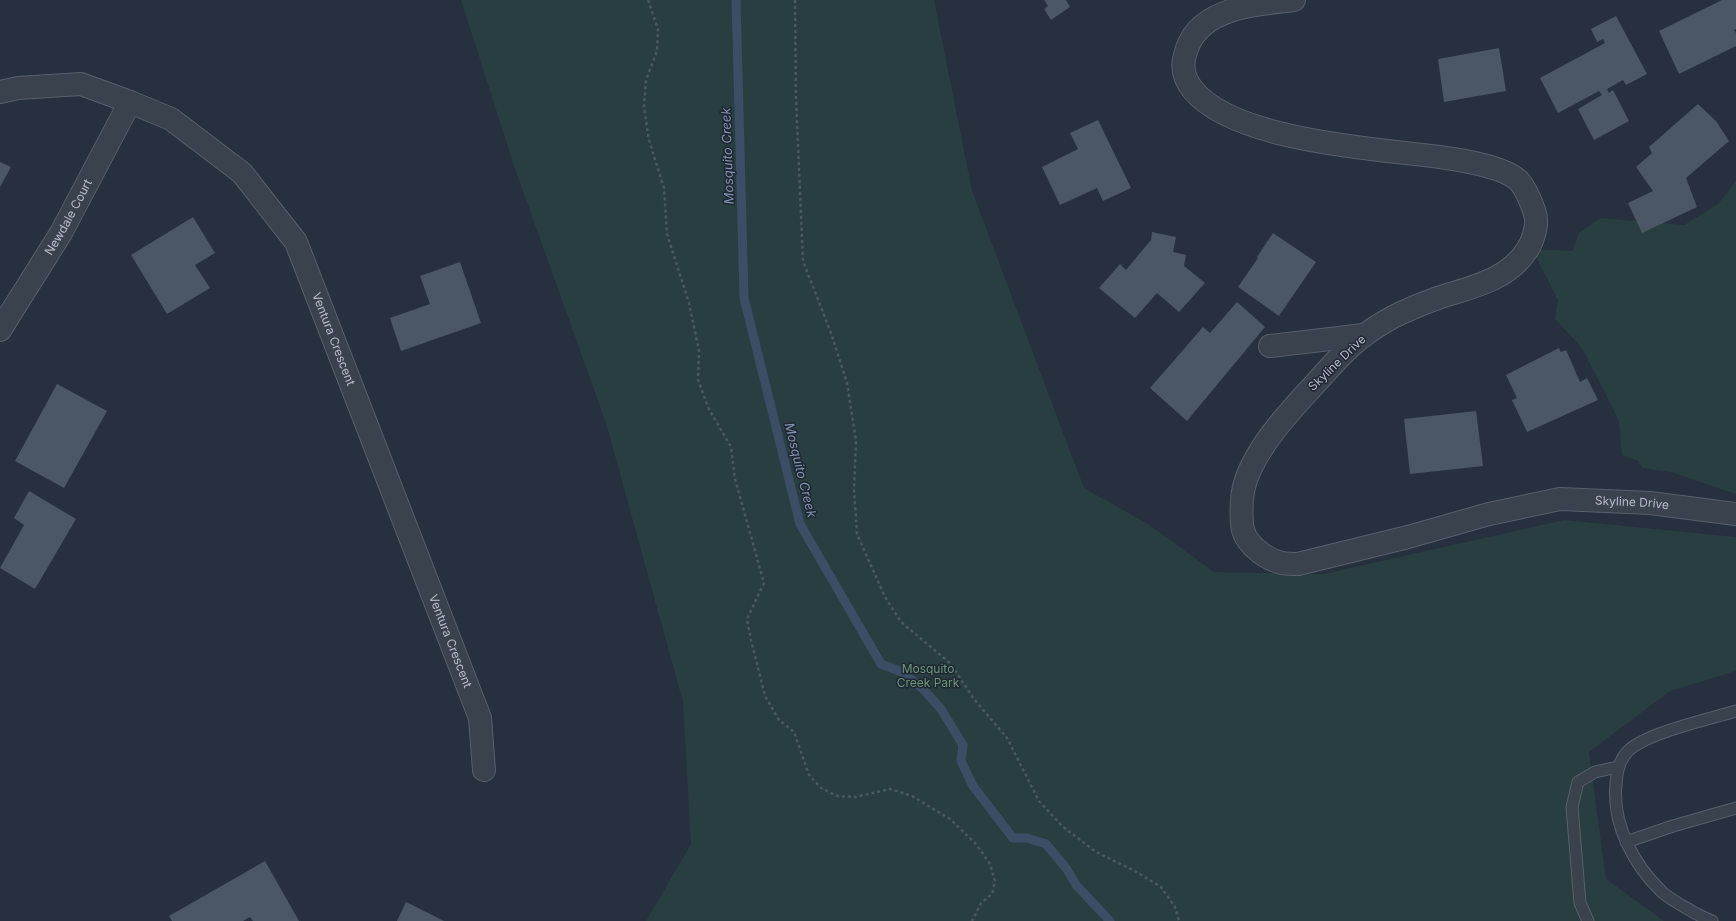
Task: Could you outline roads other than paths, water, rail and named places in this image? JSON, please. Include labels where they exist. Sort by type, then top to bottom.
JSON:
[{"type":"street","name":"Skyline Drive","points":[[1294,0],[1237,8],[1210,19],[1195,34],[1186,51],[1182,66],[1186,80],[1195,93],[1210,106],[1234,119],[1257,127],[1306,139],[1482,164],[1504,172],[1518,180],[1530,199],[1536,219],[1534,235],[1529,248],[1515,265],[1497,278],[1466,291],[1437,298],[1394,317],[1364,335],[1334,362],[1294,408],[1264,444],[1246,481],[1241,507],[1243,532],[1256,551],[1279,563],[1298,564],[1489,514],[1560,499],[1650,503],[1736,514]]},
{"type":"street","name":"Ventura Crescent","points":[[0,92],[18,88],[81,84],[171,119],[242,173],[296,242],[480,718],[484,770]]},
{"type":"street","name":"Newdale Court","points":[[0,330],[61,233],[130,102]]},
{"type":"street","points":[[1270,346],[1364,335]]},
{"type":"lane","points":[[1712,921],[1682,906],[1663,893],[1641,869],[1626,842],[1617,816],[1615,794],[1618,767],[1628,751],[1645,740],[1736,711]]},
{"type":"lane","points":[[1588,921],[1580,904],[1572,806],[1578,782],[1595,772],[1618,767]]},
{"type":"lane","points":[[1626,842],[1672,826],[1736,808]]},
{"type":"waterway","name":"Mosquito Creek","points":[[736,0],[744,298],[800,524],[881,664],[902,672],[923,689],[941,709],[963,745],[961,761],[973,786],[1013,838],[1027,838],[1046,844],[1066,868],[1077,886],[1110,921]]},
{"type":"park label","name":"Mosquito Creek Park","points":[[928,676]]}]
